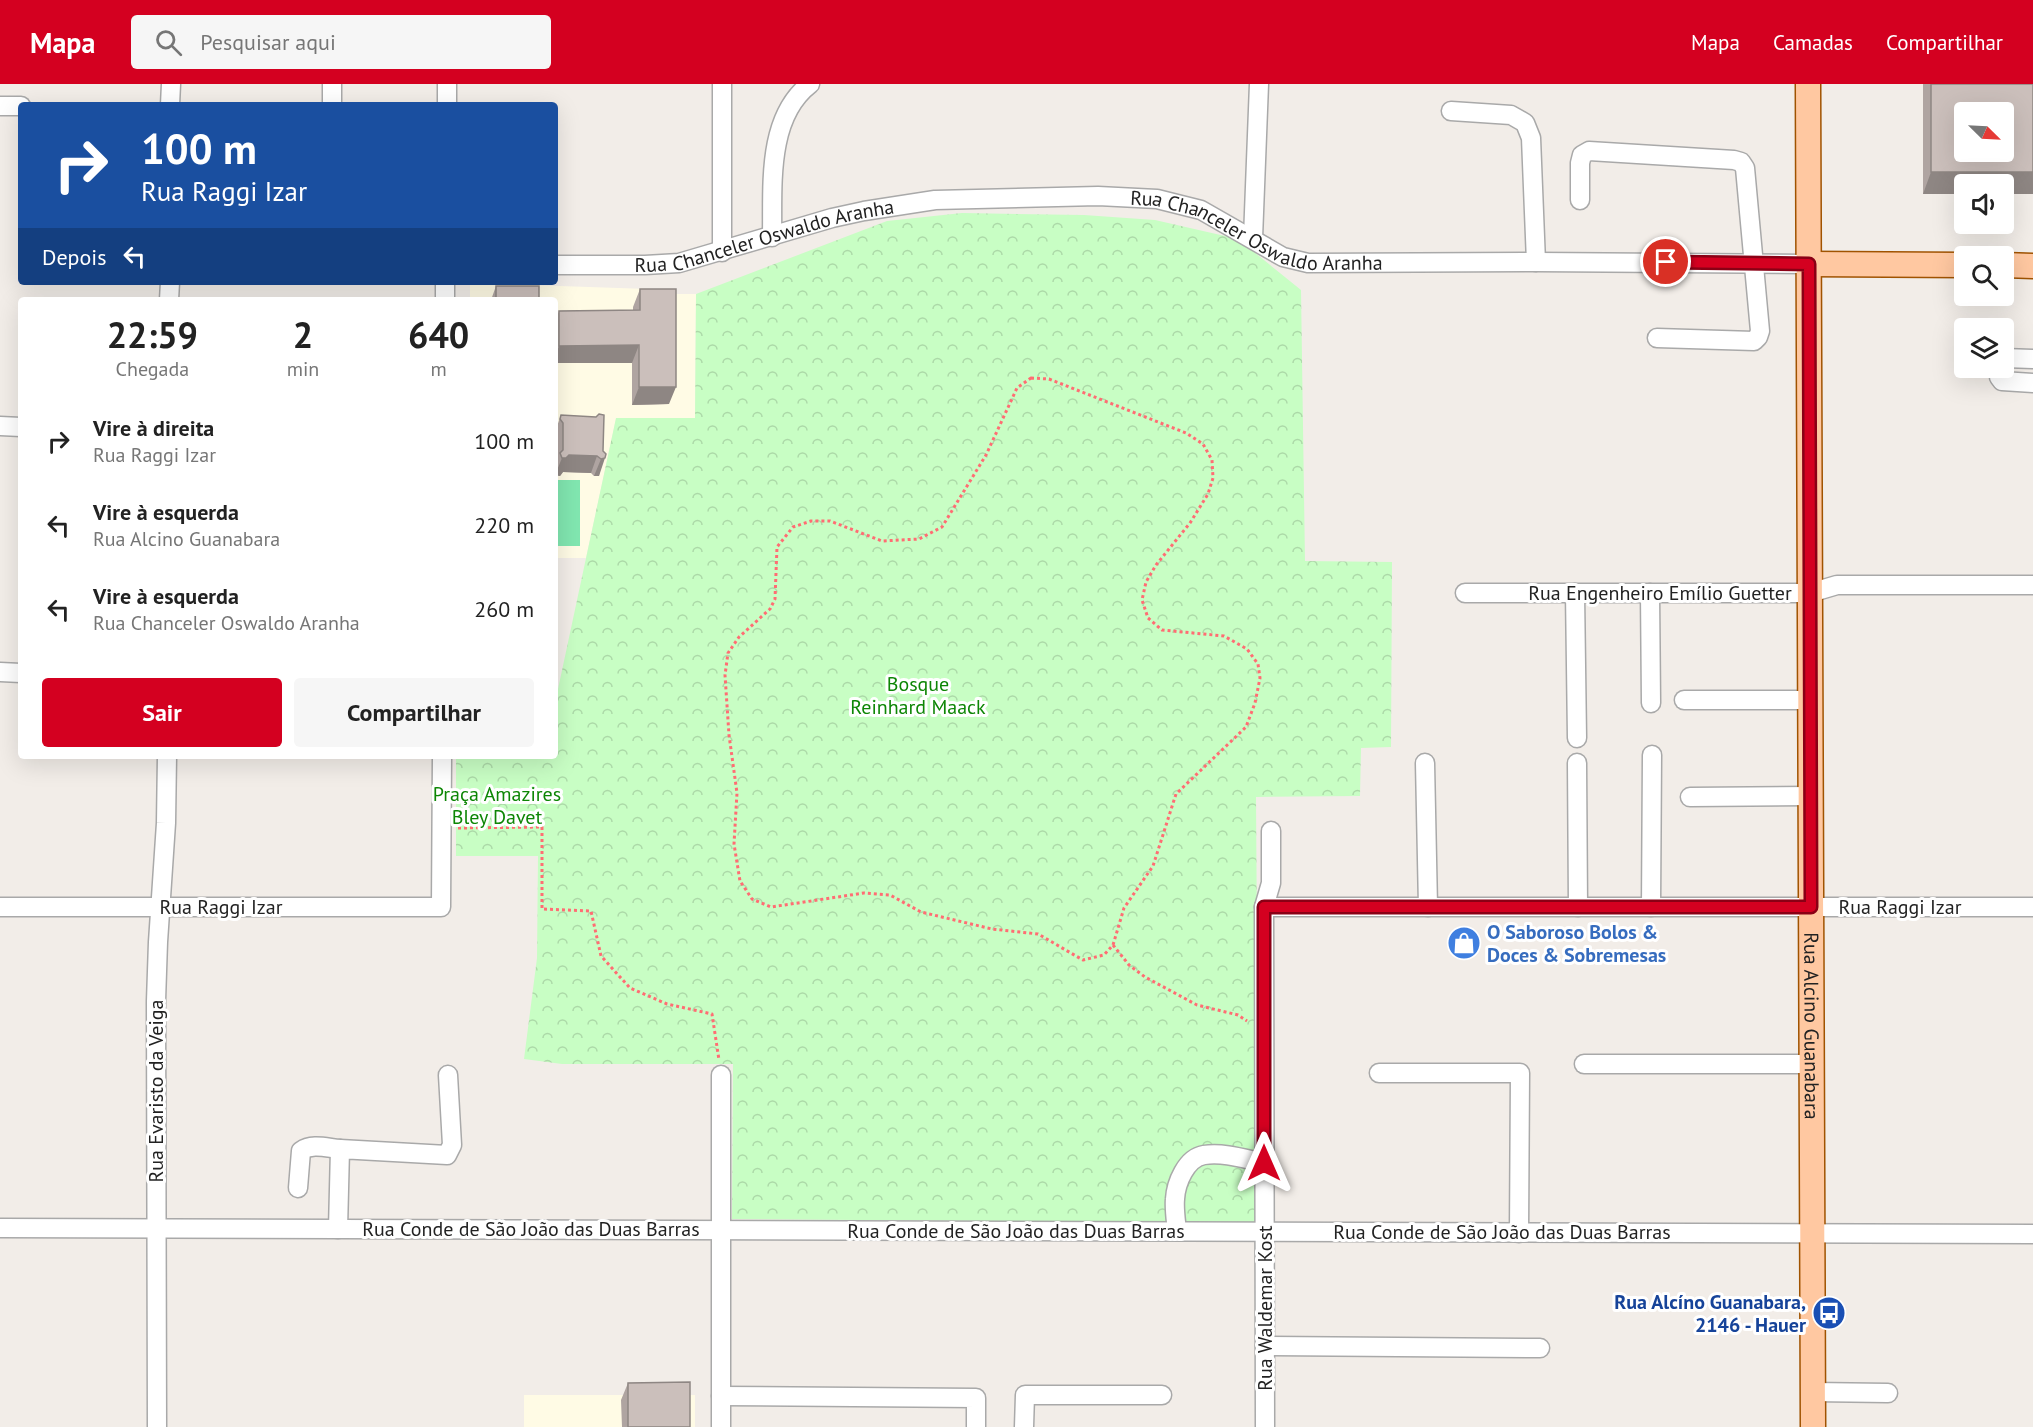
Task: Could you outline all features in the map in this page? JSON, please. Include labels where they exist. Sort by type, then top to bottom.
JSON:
[{"type":"main road","name":"Rua Alcino Guanabara","points":[[1808,84],[1813,1427]]},
{"type":"main road","name":"Rua Chanceler Oswaldo Aranha","points":[[1809,264],[1954,265]]},
{"type":"main road","points":[[2014,265],[2033,266]]},
{"type":"street","points":[[170,102],[171,84]]},
{"type":"street","points":[[332,84],[332,102]]},
{"type":"street","points":[[447,84],[447,102]]},
{"type":"street","points":[[722,84],[722,252]]},
{"type":"street","points":[[772,237],[773,180],[780,133],[794,99],[810,84]]},
{"type":"street","points":[[1253,238],[1259,84]]},
{"type":"street","points":[[0,105],[18,106]]},
{"type":"street","points":[[1451,111],[1510,115],[1525,123],[1531,138],[1536,262]]},
{"type":"street","points":[[1580,200],[1580,163],[1582,155],[1589,151],[1741,162],[1745,168],[1760,331],[1758,337],[1754,340],[1657,338]]},
{"type":"street","name":"Rua Chanceler Oswaldo Aranha","points":[[558,265],[679,263],[864,211],[935,200],[1098,196],[1127,196],[1179,203],[1201,210],[1283,257],[1308,263],[1809,264]]},
{"type":"street","points":[[2014,358],[2033,359]]},
{"type":"street","points":[[2000,378],[2002,381],[2033,383]]},
{"type":"street","points":[[0,426],[18,426]]},
{"type":"street","name":"Rua Engenheiro Emílio Guetter","points":[[1465,593],[1810,593],[1837,585],[2033,585]]},
{"type":"street","points":[[1575,593],[1577,738]]},
{"type":"street","points":[[1650,593],[1651,703]]},
{"type":"street","points":[[0,672],[18,673]]},
{"type":"street","points":[[1684,700],[1810,700]]},
{"type":"street","points":[[1651,907],[1652,755]]},
{"type":"street","name":"Rua Evaristo da Veiga","points":[[157,1427],[156,1001],[166,822],[167,759]]},
{"type":"street","points":[[442,759],[442,828]]},
{"type":"street","points":[[1425,763],[1428,907]]},
{"type":"street","points":[[1576,763],[1578,907]]},
{"type":"street","points":[[1690,797],[1811,796]]},
{"type":"street","name":"Rua Raggi Izar","points":[[0,907],[441,907],[442,828]]},
{"type":"street","name":"Rua Waldemar Kost","points":[[1265,1427],[1264,907],[1272,883],[1271,831]]},
{"type":"street","name":"Rua Raggi Izar","points":[[1264,907],[2033,907]]},
{"type":"street","points":[[1584,1064],[1812,1064]]},
{"type":"street","points":[[1379,1073],[1520,1073],[1519,1233]]},
{"type":"street","points":[[298,1188],[301,1151],[306,1147],[447,1155],[452,1144],[448,1075]]},
{"type":"street","points":[[721,1075],[721,1427]]},
{"type":"street","points":[[338,1229],[340,1149]]},
{"type":"street","points":[[1176,1232],[1175,1198],[1184,1169],[1194,1159],[1202,1155],[1229,1156],[1264,1163]]},
{"type":"street","name":"Rua Conde de São João das Duas Barras","points":[[0,1227],[2033,1234]]},
{"type":"street","points":[[1265,1346],[1540,1348]]},
{"type":"street","points":[[1813,1392],[1888,1394]]},
{"type":"street","points":[[1024,1427],[1025,1395],[1162,1395]]},
{"type":"street","points":[[721,1396],[976,1398],[976,1427]]},
{"type":"path","points":[[1031,378],[1049,379],[1186,433],[1203,444],[1212,460],[1213,478],[1208,494],[1190,523],[1156,565],[1146,582],[1142,600],[1148,618],[1162,630],[1224,636],[1247,649],[1258,664],[1260,678],[1256,703],[1246,727],[1176,794],[1153,866],[1124,908],[1113,945],[1104,955],[1083,960],[1038,933],[992,929],[921,912],[890,896],[864,892],[771,907],[752,898],[740,881],[734,844],[737,793],[729,735],[725,675],[728,653],[739,637],[770,609],[775,599],[777,547],[793,527],[811,521],[830,521],[882,541],[919,539],[942,527],[986,455],[1017,388],[1031,378]]},
{"type":"path","points":[[442,828],[542,827],[542,909],[591,911],[601,956],[630,988],[668,1004],[712,1014],[721,1075]]},
{"type":"path","points":[[1113,945],[1129,965],[1145,977],[1197,1005],[1238,1015],[1254,1026]]},
{"type":"shaded area","points":[[470,285],[648,289],[656,294],[696,294],[695,418],[616,419],[586,558],[558,558],[558,297],[470,297]]},
{"type":"shaded area","points":[[524,1395],[695,1395],[695,1427],[524,1427]]},
{"type":"green space","name":"Bosque Reinhard Maack","points":[[962,213],[1084,215],[1155,220],[1238,239],[1301,290],[1305,561],[1392,562],[1391,747],[1361,748],[1360,796],[1256,797],[1259,1223],[732,1219],[733,1064],[562,1064],[524,1059],[537,958],[538,856],[456,856],[456,759],[558,759],[558,689],[616,418],[695,418],[696,294],[887,221]]},
{"type":"green space","points":[[558,480],[580,480],[580,546],[558,546]]},
{"type":"building","points":[[1931,84],[2033,84],[2033,172],[1931,172]]},
{"type":"building","points":[[496,286],[539,286],[539,297],[496,297]]},
{"type":"building","points":[[640,289],[676,289],[676,387],[639,387],[639,345],[559,346],[559,311],[640,310]]},
{"type":"building","points":[[599,414],[604,415],[603,451],[606,454],[605,458],[569,455],[562,458],[560,453],[563,450],[561,415],[596,417]]},
{"type":"building","points":[[690,1382],[690,1427],[628,1427],[628,1383]]},
{"type":"place","name":"O Saboroso Bolos & Doces & Sobremesas","points":[[1464,943]]},
{"type":"place","name":"Rua Alcíno Guanabara, 2146 - Hauer","points":[[1829,1313]]},
{"type":"route","points":[[1264,1163],[1264,907],[1811,907],[1809,264],[1666,262]]},
{"type":"park label","name":"Praça Amazires Bley Davet","points":[[497,806]]}]
